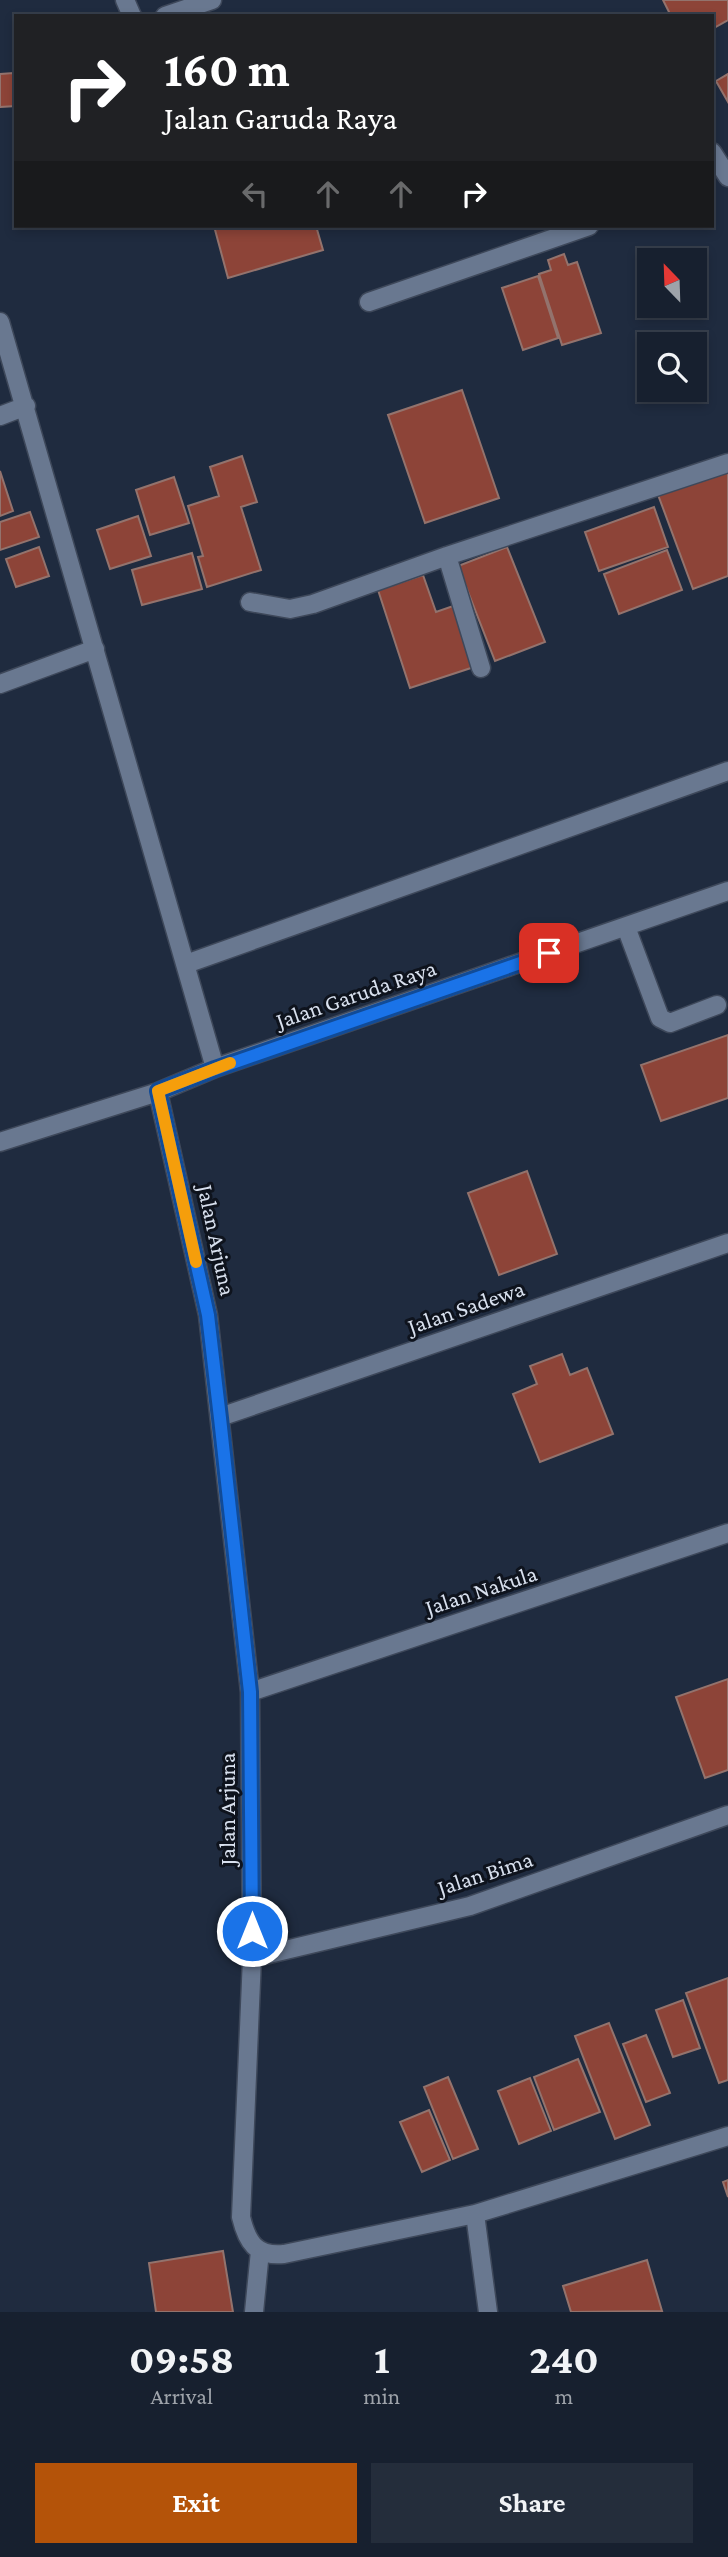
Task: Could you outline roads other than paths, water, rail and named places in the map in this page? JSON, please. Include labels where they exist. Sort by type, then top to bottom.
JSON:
[{"type":"street","points":[[171,14],[212,0]]},
{"type":"street","points":[[714,155],[728,178]]},
{"type":"street","points":[[369,302],[583,228]]},
{"type":"street","points":[[0,322],[215,1069]]},
{"type":"street","points":[[0,416],[26,406]]},
{"type":"street","points":[[250,602],[290,609],[313,604],[447,556],[728,463]]},
{"type":"street","points":[[447,556],[481,668]]},
{"type":"street","points":[[0,684],[95,649]]},
{"type":"street","points":[[186,964],[728,771]]},
{"type":"street","name":"Jalan Garuda Raya","points":[[0,1142],[158,1091],[728,891]]},
{"type":"street","points":[[626,927],[660,1018],[670,1023],[717,1005]]},
{"type":"street","name":"Jalan Arjuna","points":[[158,1091],[208,1315],[250,1692],[252,1958],[241,2217],[245,2236],[252,2247],[260,2251]]},
{"type":"street","name":"Jalan Sadewa","points":[[220,1418],[728,1243]]},
{"type":"street","name":"Jalan Nakula","points":[[250,1692],[728,1533]]},
{"type":"street","name":"Jalan Bima","points":[[252,1958],[470,1906],[728,1815]]},
{"type":"street","points":[[254,2312],[260,2251],[269,2256],[284,2254],[474,2214],[728,2136]]},
{"type":"street","points":[[474,2214],[488,2312]]}]
